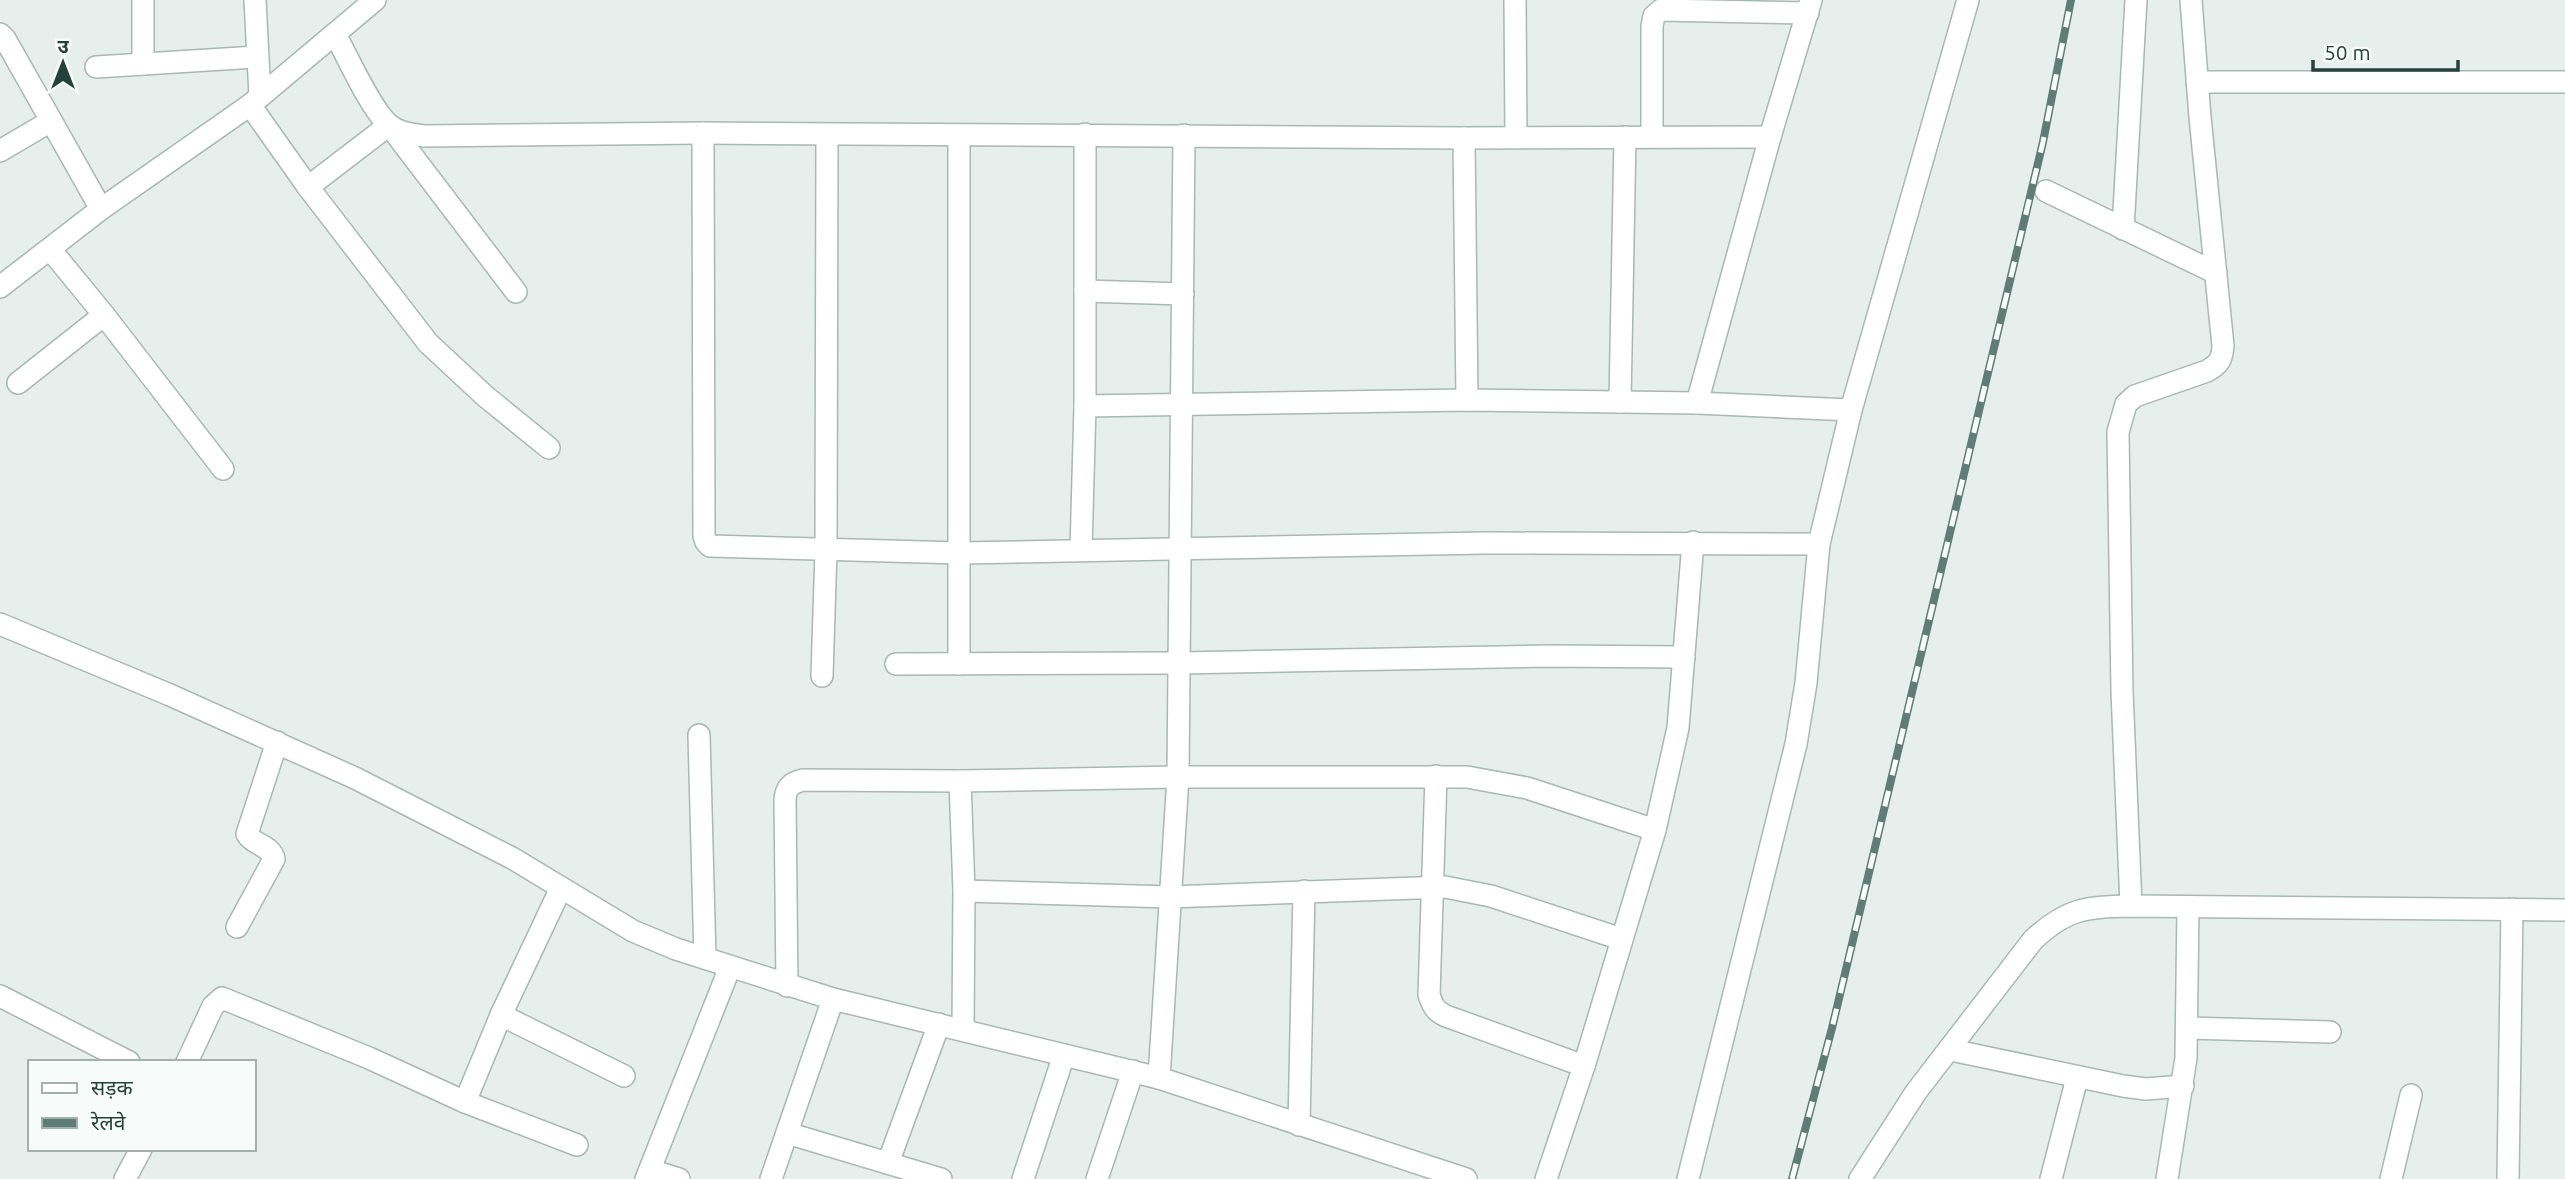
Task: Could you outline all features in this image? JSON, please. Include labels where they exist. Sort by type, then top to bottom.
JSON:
[{"type":"street","points":[[143,0],[143,64]]},
{"type":"street","points":[[254,0],[257,57],[255,100],[309,187],[428,343],[548,449]]},
{"type":"street","points":[[0,287],[101,209],[255,100],[375,0]]},
{"type":"street","points":[[1515,0],[1516,137]]},
{"type":"street","points":[[1688,1179],[1796,744],[1806,683],[1819,544],[1852,410],[1968,0]]},
{"type":"street","points":[[2123,229],[2136,0]]},
{"type":"street","points":[[2131,906],[2122,691],[2118,432],[2126,404],[2135,396],[2207,371],[2222,358],[2223,346],[2190,0]]},
{"type":"street","points":[[1652,136],[1652,26],[1654,16],[1661,10],[1810,6],[1770,137],[1697,403]]},
{"type":"street","points":[[0,34],[101,209]]},
{"type":"street","points":[[335,34],[378,113],[516,292]]},
{"type":"street","points":[[96,67],[257,57]]},
{"type":"street","points":[[2197,82],[2565,82]]},
{"type":"street","points":[[0,151],[51,121]]},
{"type":"street","points":[[389,125],[403,133],[424,136],[703,133],[1464,138],[1770,137]]},
{"type":"street","points":[[309,187],[389,125]]},
{"type":"street","points":[[703,133],[706,542],[710,546],[960,553],[1470,543],[1819,544]]},
{"type":"street","points":[[1081,550],[1085,406],[1085,134]]},
{"type":"street","points":[[822,676],[827,135]]},
{"type":"street","points":[[959,135],[960,664]]},
{"type":"street","points":[[1159,1078],[1178,777],[1184,135]]},
{"type":"street","points":[[1620,402],[1625,137]]},
{"type":"street","points":[[1464,138],[1467,400]]},
{"type":"street","points":[[2046,191],[2216,273]]},
{"type":"street","points":[[50,249],[223,470]]},
{"type":"street","points":[[1085,291],[1183,294]]},
{"type":"street","points":[[18,383],[104,315]]},
{"type":"street","points":[[1085,406],[1467,400],[1697,403],[1852,410]]},
{"type":"street","points":[[1546,1179],[1584,1066],[1620,939],[1655,830],[1678,728],[1693,542]]},
{"type":"street","points":[[0,624],[355,778],[512,858],[633,931],[730,967],[833,999],[1159,1078],[1436,1175],[1466,1179]]},
{"type":"street","points":[[896,664],[1179,663],[1548,656],[1684,657]]},
{"type":"street","points":[[699,734],[705,958]]},
{"type":"street","points":[[237,927],[274,859],[270,850],[254,842],[247,834],[277,742]]},
{"type":"street","points":[[1436,776],[1429,995],[1437,1012],[1584,1066]]},
{"type":"street","points":[[787,986],[786,790],[793,783],[803,780],[1467,777],[1504,782],[1655,830]]},
{"type":"street","points":[[960,781],[964,891],[963,1029]]},
{"type":"street","points":[[964,891],[1170,897],[1431,887],[1468,890],[1491,896],[1620,939]]},
{"type":"street","points":[[466,1102],[501,1015],[561,888]]},
{"type":"street","points":[[1299,1125],[1304,891]]},
{"type":"street","points":[[1860,1179],[1895,1122],[2034,940],[2052,923],[2075,911],[2131,906],[2565,910]]},
{"type":"street","points":[[2167,1179],[2183,1086],[2189,907]]},
{"type":"street","points":[[2508,1179],[2512,909]]},
{"type":"street","points":[[679,1179],[648,1174],[730,967]]},
{"type":"street","points":[[0,996],[125,1060]]},
{"type":"street","points":[[188,1060],[213,1006],[222,998],[369,1058],[466,1102],[577,1145]]},
{"type":"street","points":[[771,1179],[833,999]]},
{"type":"street","points":[[501,1015],[624,1076]]},
{"type":"street","points":[[888,1163],[939,1024]]},
{"type":"street","points":[[2187,1028],[2330,1032]]},
{"type":"street","points":[[1951,1050],[2077,1078],[2146,1089],[2183,1086]]},
{"type":"street","points":[[1024,1179],[1064,1055]]},
{"type":"street","points":[[1097,1179],[1133,1072]]},
{"type":"street","points":[[2052,1179],[2077,1078]]},
{"type":"street","points":[[2390,1179],[2410,1095]]},
{"type":"street","points":[[787,1133],[941,1179]]},
{"type":"street","points":[[125,1179],[140,1151]]},
{"type":"railway","points":[[1792,1179],[1832,1028],[2043,142],[2071,0]]}]
